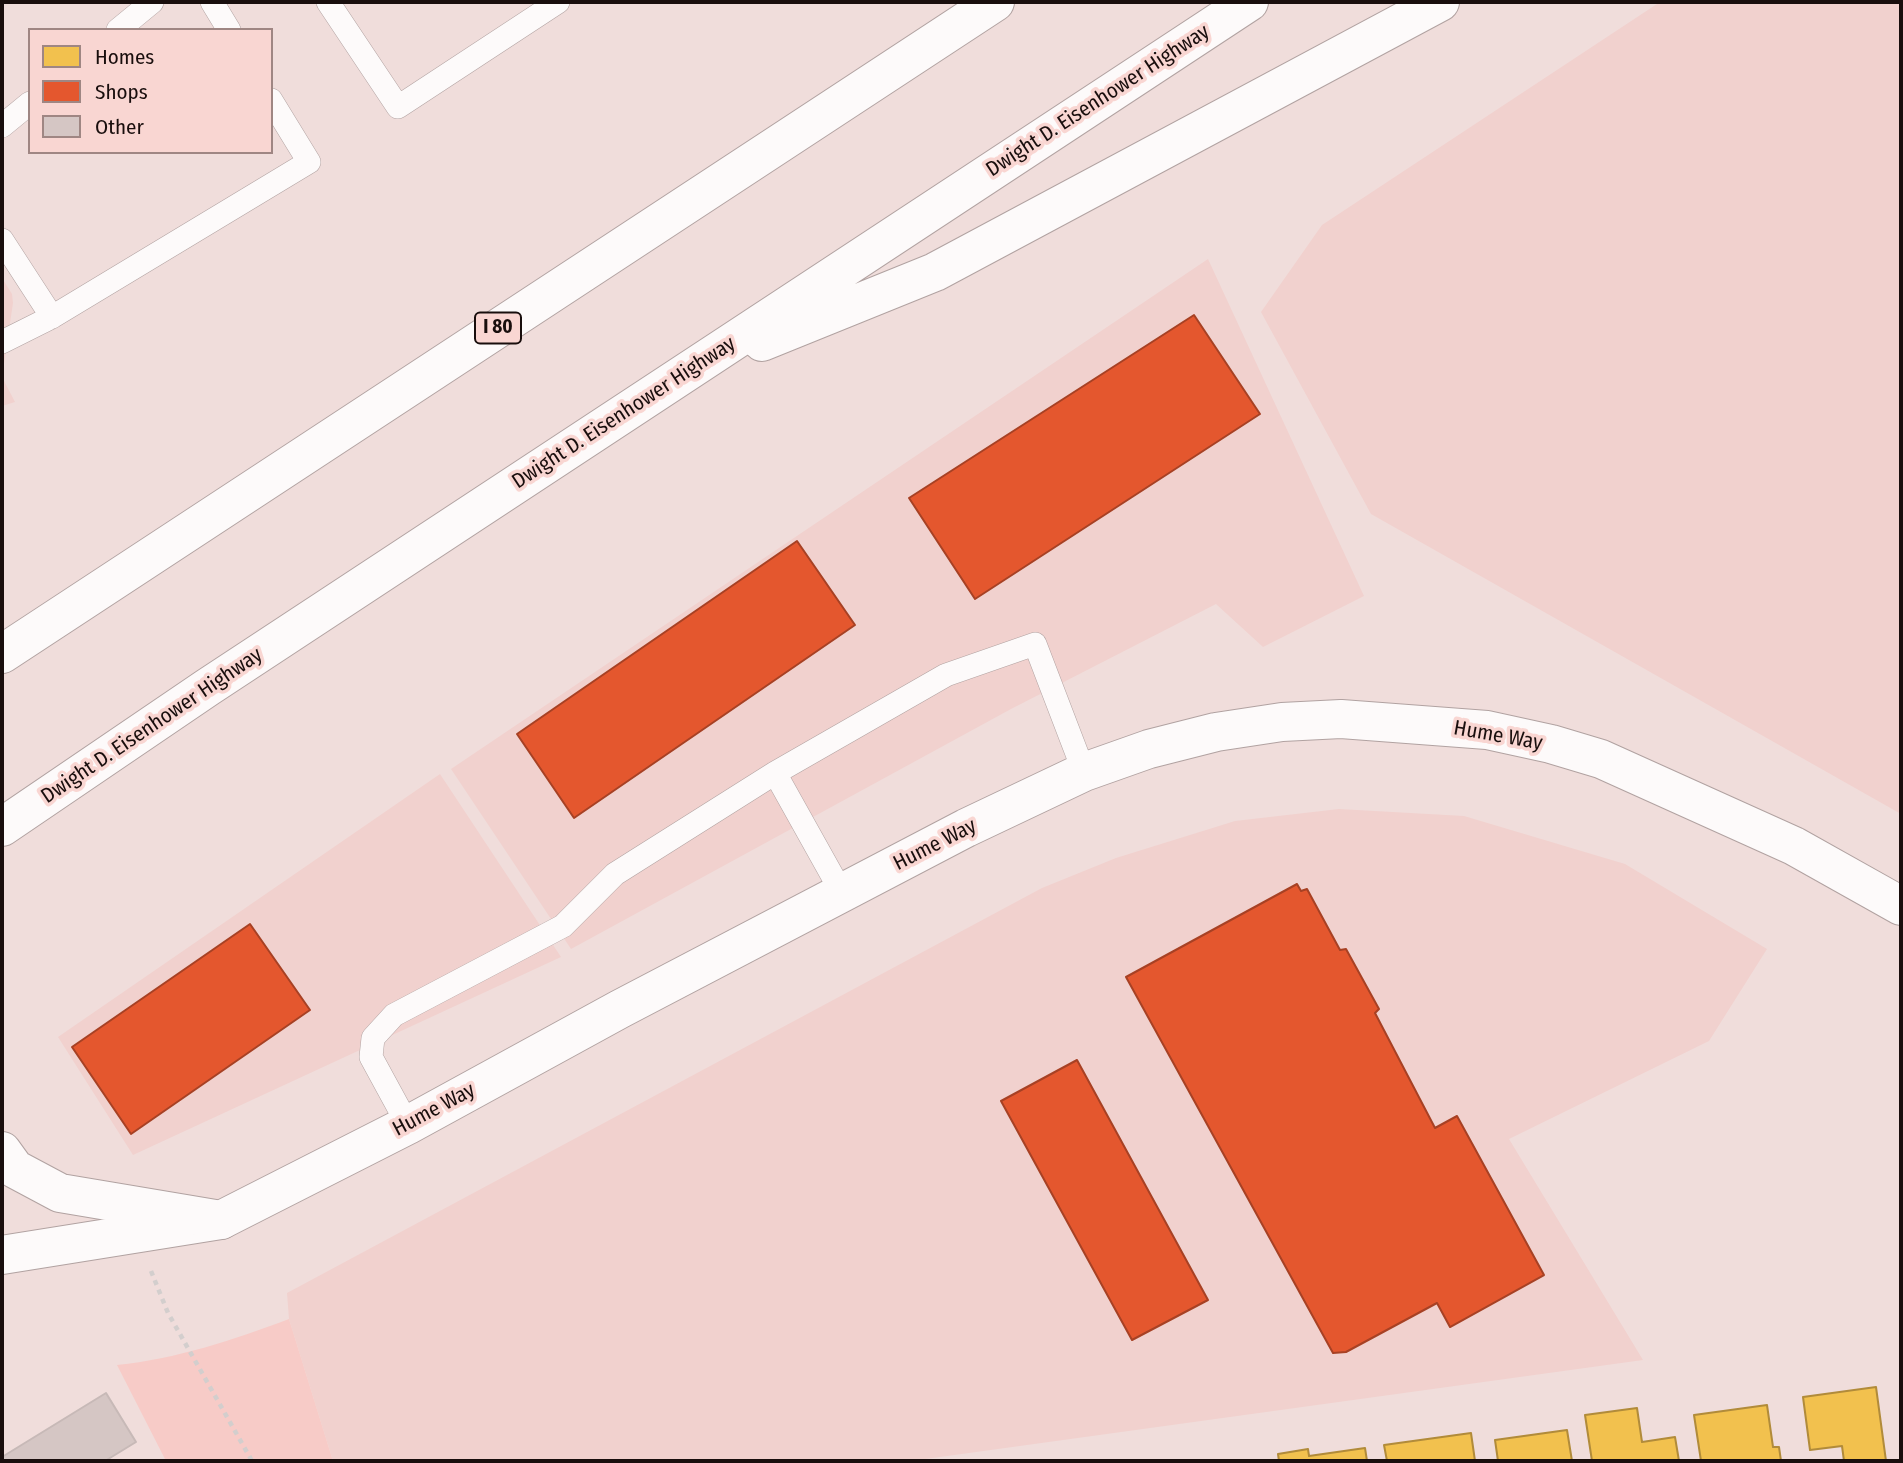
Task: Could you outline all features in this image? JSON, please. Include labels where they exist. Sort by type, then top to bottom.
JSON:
[{"type":"main road","points":[[844,101],[961,2]]},
{"type":"main road","name":"I 80","points":[[2,654],[995,2]]},
{"type":"main road","name":"Dwight D. Eisenhower Highway","points":[[9,822],[208,687],[1249,2]]},
{"type":"main road","points":[[685,373],[935,272],[1440,2]]},
{"type":"main road","name":"Hume Way","points":[[2,1255],[221,1220],[408,1125],[620,1009],[966,828],[1084,772],[1202,736],[1282,723],[1341,719],[1486,730],[1551,744],[1601,759],[1794,846],[1901,906]]},
{"type":"main road","points":[[2,1151],[15,1169],[60,1192],[221,1220]]},
{"type":"lane","points":[[120,28],[152,2]]},
{"type":"lane","points":[[212,2],[228,28]]},
{"type":"lane","points":[[328,2],[398,107],[558,2]]},
{"type":"lane","points":[[2,342],[52,317],[309,162],[273,103]]},
{"type":"lane","points":[[2,126],[28,105]]},
{"type":"lane","points":[[2,240],[52,317]]},
{"type":"lane","points":[[408,1125],[371,1057],[373,1038],[394,1015],[563,926],[615,874],[775,773],[946,675],[1035,644],[1084,772]]},
{"type":"lane","points":[[775,773],[842,893]]},
{"type":"path","points":[[135,1233],[169,1313],[252,1461]]},
{"type":"shaded area","points":[[1660,2],[1901,2],[1901,814],[1371,514],[1261,312],[1322,225]]},
{"type":"shaded area","points":[[1208,259],[1364,596],[1263,647],[1216,604],[1011,709],[571,949],[451,769]]},
{"type":"shaded area","points":[[2,278],[12,294],[13,303],[2,377]]},
{"type":"shaded area","points":[[2,377],[15,402],[2,406]]},
{"type":"shaded area","points":[[440,774],[561,957],[133,1155],[58,1037]]},
{"type":"shaded area","points":[[1339,809],[1464,816],[1625,864],[1767,949],[1709,1041],[1509,1139],[1643,1360],[911,1461],[333,1461],[289,1319],[287,1293],[1042,888],[1116,858],[1235,821]]},
{"type":"shaded area","points":[[289,1319],[333,1461],[166,1461],[117,1365],[204,1348]]},
{"type":"building: Homes","points":[[1876,1387],[1886,1461],[1844,1461],[1842,1446],[1810,1450],[1803,1397]]},
{"type":"building: Homes","points":[[1767,1405],[1773,1447],[1779,1447],[1781,1461],[1701,1461],[1694,1415]]},
{"type":"building: Homes","points":[[1637,1408],[1642,1442],[1675,1437],[1679,1461],[1592,1461],[1585,1415]]},
{"type":"building: Homes","points":[[1567,1430],[1572,1461],[1498,1461],[1495,1440]]},
{"type":"building: Homes","points":[[1471,1433],[1475,1461],[1387,1461],[1384,1445]]},
{"type":"building: Homes","points":[[1365,1448],[1367,1461],[1279,1461],[1278,1454],[1308,1449],[1309,1456]]},
{"type":"building: Shops","points":[[1194,315],[1260,414],[975,599],[909,498]]},
{"type":"building: Shops","points":[[797,541],[855,625],[574,818],[517,734]]},
{"type":"building: Shops","points":[[1297,884],[1301,891],[1307,889],[1340,950],[1346,949],[1379,1009],[1375,1013],[1435,1128],[1457,1116],[1544,1275],[1450,1327],[1437,1303],[1346,1352],[1333,1353],[1126,977]]},
{"type":"building: Shops","points":[[250,924],[310,1010],[131,1134],[72,1047]]},
{"type":"building: Shops","points":[[1077,1060],[1208,1300],[1132,1340],[1001,1101]]},
{"type":"building: Other","points":[[106,1393],[136,1442],[105,1461],[2,1461],[2,1457]]}]
